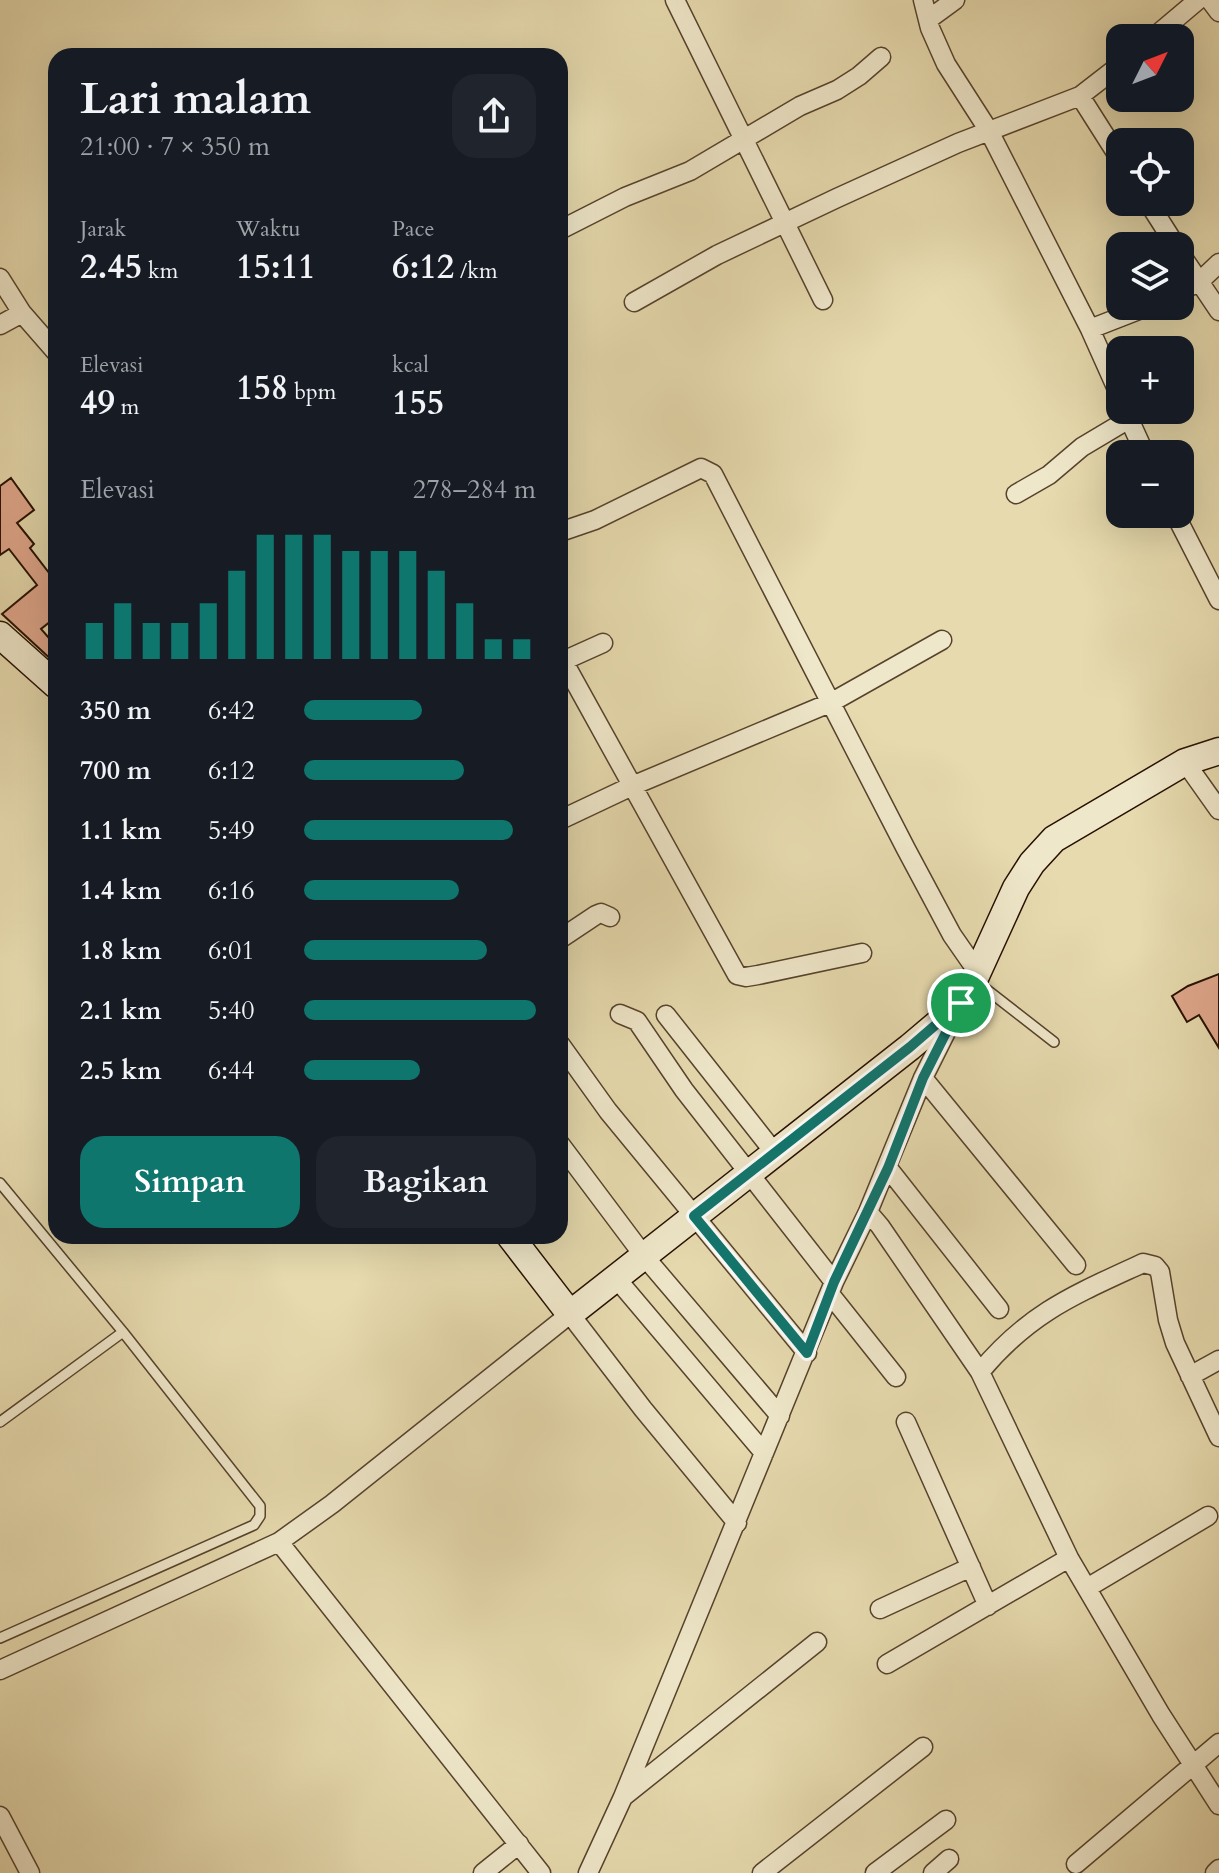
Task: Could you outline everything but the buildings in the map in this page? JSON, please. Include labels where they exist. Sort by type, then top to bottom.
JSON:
[{"type":"street","points":[[675,0],[823,300]]},
{"type":"street","points":[[923,0],[946,64],[989,131],[1106,365]]},
{"type":"street","points":[[929,19],[955,0]]},
{"type":"street","points":[[1170,24],[1198,0]]},
{"type":"street","points":[[1210,0],[1219,12]]},
{"type":"street","points":[[568,226],[617,201],[690,171],[800,106],[837,90],[881,57]]},
{"type":"street","points":[[634,302],[717,255],[837,198],[989,131],[1080,96],[1106,76]]},
{"type":"street","points":[[1080,96],[1106,137]]},
{"type":"street","points":[[1194,284],[1219,263]]},
{"type":"street","points":[[1194,274],[1219,311]]},
{"type":"street","points":[[0,278],[22,313],[48,343]]},
{"type":"street","points":[[0,325],[22,313]]},
{"type":"street","points":[[1090,329],[1113,320]]},
{"type":"street","points":[[1016,494],[1049,475],[1113,424]]},
{"type":"street","points":[[568,529],[595,520],[689,472],[701,468],[713,474],[952,935],[970,985]]},
{"type":"street","points":[[1182,528],[1219,600]]},
{"type":"street","points":[[0,635],[48,676]]},
{"type":"street","points":[[568,816],[832,702],[942,640]]},
{"type":"street","points":[[568,656],[603,643]]},
{"type":"street","points":[[568,669],[737,975],[758,975],[862,953]]},
{"type":"street","points":[[588,1873],[623,1797],[832,1288],[888,1168],[923,1078],[1016,888],[1054,839],[1177,767],[1219,751]]},
{"type":"street","points":[[1177,767],[1219,810]]},
{"type":"street","points":[[568,934],[601,913],[610,917]]},
{"type":"street","points":[[0,1670],[279,1542],[332,1504],[910,1047],[970,985]]},
{"type":"street","points":[[620,1014],[637,1021],[684,1090],[896,1377]]},
{"type":"street","points":[[666,1015],[774,1152]]},
{"type":"street","points":[[568,1055],[608,1111],[807,1353]]},
{"type":"street","points":[[923,1078],[1076,1265]]},
{"type":"street","points":[[568,1155],[708,1335],[780,1416]]},
{"type":"street","points":[[888,1168],[999,1309]]},
{"type":"street","points":[[868,1212],[967,1350],[1069,1558],[1193,1767],[1219,1805]]},
{"type":"street","points":[[516,1244],[643,1409],[737,1523]]},
{"type":"street","points":[[979,1371],[1032,1320],[1076,1294],[1143,1263],[1155,1266],[1160,1272],[1168,1320],[1219,1437]]},
{"type":"street","points":[[616,1278],[764,1453]]},
{"type":"street","points":[[1190,1376],[1219,1360]]},
{"type":"street","points":[[906,1422],[988,1606]]},
{"type":"street","points":[[1087,1588],[1208,1516]]},
{"type":"street","points":[[279,1542],[541,1873]]},
{"type":"street","points":[[887,1664],[1069,1558]]},
{"type":"street","points":[[880,1609],[971,1567]]},
{"type":"street","points":[[623,1797],[817,1642]]},
{"type":"street","points":[[1076,1864],[1219,1743]]},
{"type":"street","points":[[762,1873],[923,1747]]},
{"type":"street","points":[[0,1816],[30,1873]]},
{"type":"street","points":[[875,1873],[946,1820]]},
{"type":"street","points":[[483,1873],[519,1844]]},
{"type":"street","points":[[933,1873],[949,1859]]},
{"type":"lane","points":[[970,985],[1054,1042]]},
{"type":"lane","points":[[0,1183],[48,1241]]},
{"type":"lane","points":[[0,1638],[254,1525],[260,1516],[260,1506],[50,1244]]},
{"type":"lane","points":[[0,1422],[123,1332]]},
{"type":"route","points":[[961,1003],[923,1078],[888,1168],[834,1282],[807,1353],[694,1216],[910,1047],[961,1003]]}]
